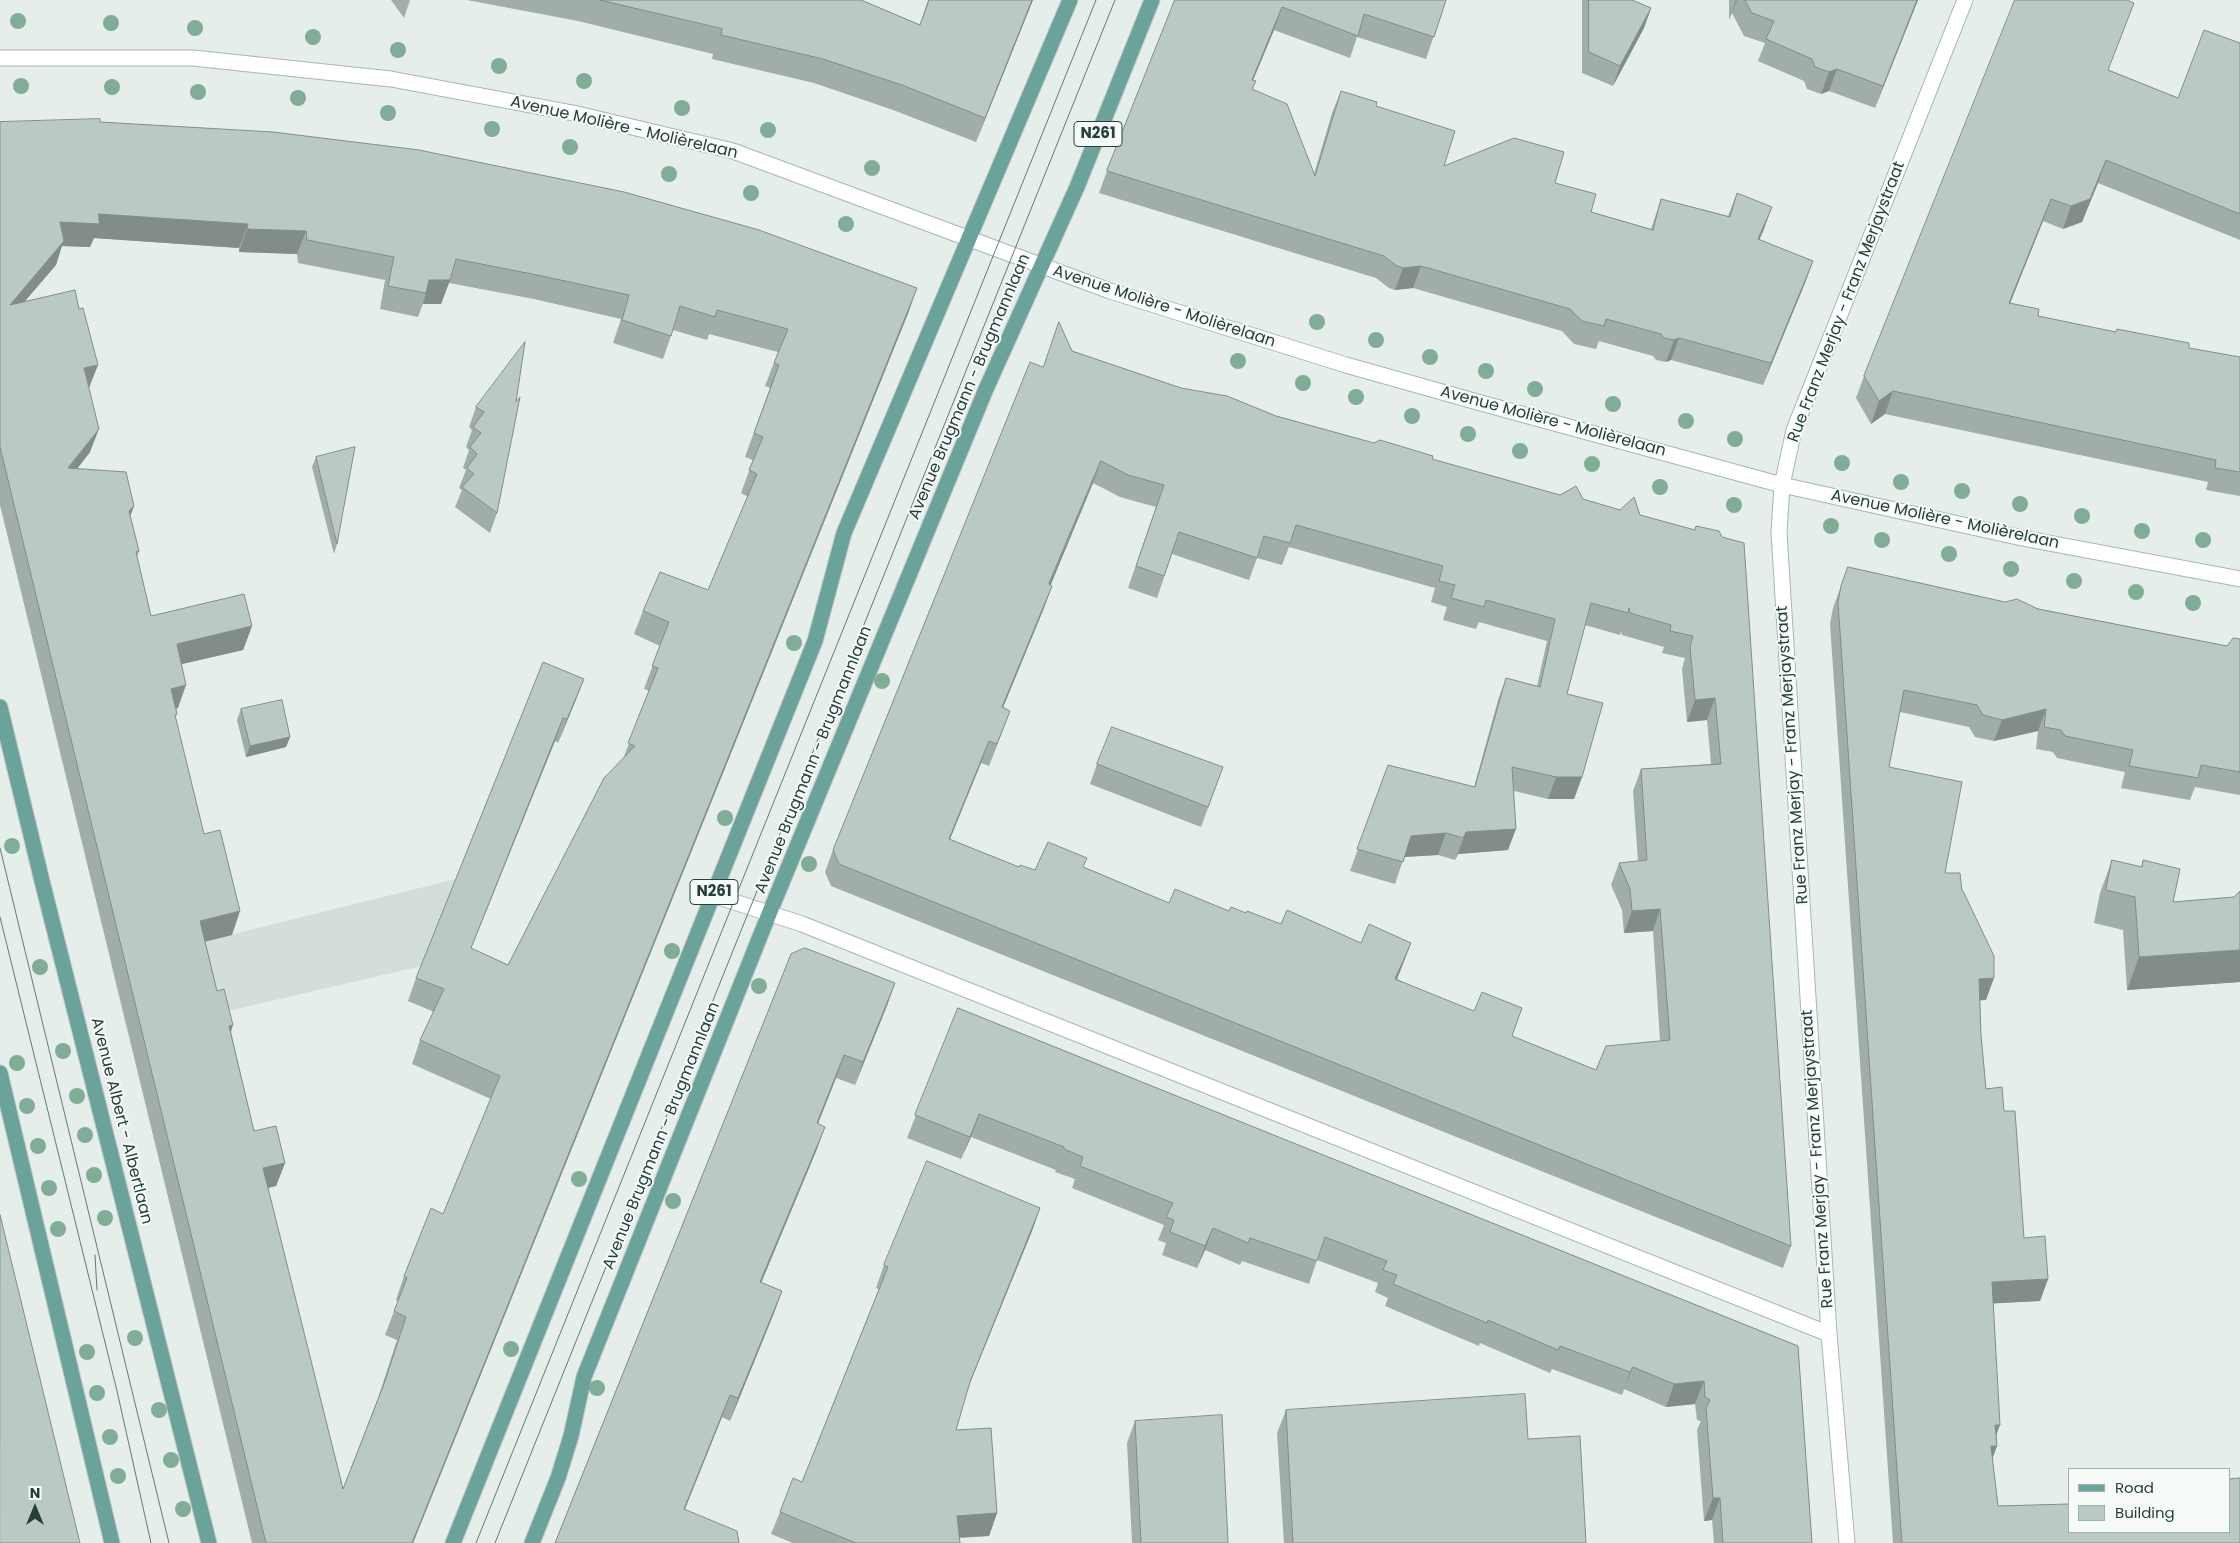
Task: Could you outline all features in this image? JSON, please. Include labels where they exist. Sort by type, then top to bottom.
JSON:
[{"type":"main road","name":"N261","points":[[453,1543],[815,641],[844,533],[1070,0]]},
{"type":"main road","name":"Avenue Brugmann - Brugmannlaan","points":[[532,1543],[558,1478],[571,1436],[584,1377],[769,914],[986,389],[1077,186],[1152,0]]},
{"type":"main road","name":"Avenue Albert - Albertlaan","points":[[0,706],[42,881],[209,1543]]},
{"type":"main road","points":[[0,1073],[112,1543]]},
{"type":"street","name":"Rue Franz Merjay - Franz Merjaystraat","points":[[1847,1543],[1829,1334],[1779,533],[1782,485],[1794,430],[1965,0]]},
{"type":"street","name":"Avenue Molière - Molièrelaan","points":[[0,58],[193,58],[392,79],[563,111],[733,151],[1110,291],[1346,365],[1782,485],[2022,538],[2240,579]]},
{"type":"street","points":[[713,895],[812,928],[1829,1334]]},
{"type":"shaded area","points":[[456,879],[422,966],[128,1034],[111,964]]},
{"type":"building","points":[[600,0],[861,0],[920,25],[929,0],[1032,0],[985,118],[902,85],[823,59],[721,35],[722,29]]},
{"type":"building","points":[[1175,0],[1446,0],[1434,37],[1364,14],[1358,36],[1282,7],[1252,80],[1256,81],[1252,89],[1287,104],[1315,176],[1341,91],[1377,102],[1376,106],[1455,131],[1444,166],[1514,138],[1564,152],[1555,183],[1596,194],[1591,212],[1653,230],[1661,199],[1730,217],[1737,193],[1772,207],[1758,239],[1813,261],[1771,363],[1679,338],[1674,340],[1664,338],[1661,334],[1606,319],[1604,326],[1582,321],[1570,309],[1421,266],[1403,268],[1397,266],[1384,256],[1107,171]]},
{"type":"building","points":[[1589,0],[1632,0],[1651,8],[1620,66],[1589,52]]},
{"type":"building","points":[[1745,0],[1917,0],[1883,86],[1837,69],[1829,72],[1815,67],[1812,59],[1766,39],[1774,21],[1752,13]]},
{"type":"building","points":[[2015,0],[2127,0],[2134,3],[2108,70],[2178,98],[2204,30],[2240,43],[2240,214],[2106,160],[2090,199],[2071,206],[2051,199],[2009,303],[2039,309],[2038,316],[2116,332],[2117,329],[2189,343],[2189,348],[2240,357],[2240,472],[2215,468],[2216,460],[1893,391],[1879,401],[1864,376]]},
{"type":"building","points":[[100,119],[100,122],[273,132],[419,150],[624,192],[759,230],[917,288],[412,1543],[266,1543],[0,447],[0,122]],"holes":[[[99,214],[248,224],[247,229],[306,231],[307,240],[394,257],[388,286],[426,293],[429,280],[450,280],[456,259],[629,295],[622,320],[671,336],[680,306],[715,317],[717,310],[788,329],[774,363],[779,365],[754,433],[763,437],[749,470],[757,474],[708,590],[660,572],[643,611],[669,622],[652,666],[658,668],[628,743],[635,746],[604,778],[508,965],[471,948],[563,718],[567,719],[584,679],[543,662],[416,978],[444,989],[420,1040],[500,1076],[443,1214],[431,1208],[404,1276],[407,1278],[394,1311],[406,1317],[384,1384],[343,1489],[263,1168],[285,1163],[276,1126],[254,1131],[229,1026],[233,1025],[224,989],[217,991],[200,921],[240,911],[220,830],[204,834],[175,715],[177,714],[171,689],[186,685],[177,644],[252,626],[244,594],[151,616],[136,552],[139,551],[129,511],[134,506],[126,472],[68,468],[99,429],[84,368],[98,365],[83,308],[79,309],[75,290],[10,305],[64,241],[60,222],[99,224]]]},
{"type":"building","points":[[1059,322],[1072,351],[1181,388],[1227,396],[1276,416],[1374,443],[1380,440],[1433,456],[1432,459],[1560,495],[1576,486],[1583,499],[1620,510],[1634,497],[1640,515],[1695,530],[1696,526],[1719,531],[1722,537],[1744,543],[1791,1246],[839,864],[833,850],[1030,362],[1043,367]],"holes":[[[1101,461],[1128,475],[1164,485],[1136,566],[1164,576],[1179,532],[1257,558],[1264,536],[1290,543],[1296,525],[1443,566],[1439,581],[1455,585],[1451,598],[1484,607],[1486,600],[1555,619],[1540,687],[1506,678],[1475,787],[1388,765],[1357,849],[1403,862],[1411,836],[1446,833],[1463,838],[1466,832],[1516,829],[1512,767],[1556,777],[1582,777],[1603,703],[1567,694],[1591,603],[1628,613],[1629,608],[1630,613],[1671,625],[1670,631],[1693,636],[1690,647],[1695,700],[1715,698],[1721,764],[1641,769],[1647,860],[1619,863],[1630,889],[1632,911],[1660,909],[1670,1040],[1606,1046],[1596,1070],[1512,1036],[1522,1008],[1482,992],[1474,1011],[1395,979],[1411,943],[1369,924],[1361,943],[1287,910],[1281,924],[1247,911],[1246,913],[1231,907],[1229,911],[1175,889],[1169,903],[1083,867],[1087,858],[1048,842],[1035,870],[1020,865],[1019,867],[949,839],[989,741],[997,744],[1010,711],[1002,707],[1052,586],[1049,584]]]},
{"type":"building","points":[[525,342],[516,402],[520,397],[497,513],[462,487],[474,474],[467,468],[477,454],[470,447],[481,433],[473,427],[484,412],[476,407]]},
{"type":"building","points":[[355,447],[337,544],[316,457]]},
{"type":"building","points":[[1848,567],[2005,602],[2017,599],[2038,609],[2227,646],[2233,638],[2240,639],[2240,772],[2201,765],[2198,778],[2129,766],[2133,750],[2065,736],[2061,730],[2044,727],[2046,709],[2002,720],[1983,715],[1977,705],[1904,690],[1889,767],[1962,782],[1945,873],[1960,873],[1962,891],[1994,956],[1994,978],[1979,979],[1981,1035],[1986,1089],[2002,1087],[2004,1111],[2015,1111],[2024,1238],[2045,1236],[2048,1279],[1992,1282],[2000,1425],[1995,1425],[1997,1446],[1991,1446],[1998,1506],[2068,1504],[2068,1533],[2230,1533],[2230,1479],[2240,1478],[2240,1543],[1902,1543],[1838,602],[1841,586]]},
{"type":"building","points":[[282,700],[290,737],[250,746],[241,709]]},
{"type":"building","points":[[1112,727],[1223,767],[1208,807],[1097,764]]},
{"type":"building","points":[[2112,860],[2142,867],[2143,860],[2180,869],[2173,902],[2234,897],[2240,891],[2240,950],[2139,957],[2135,897],[2106,890]]},
{"type":"building","points":[[805,948],[895,983],[863,1062],[844,1055],[817,1123],[825,1127],[760,1282],[782,1291],[738,1398],[730,1395],[684,1509],[737,1531],[739,1543],[555,1543],[791,954]]},
{"type":"building","points":[[958,1008],[1798,1346],[1812,1543],[1723,1543],[1720,1498],[1713,1498],[1706,1408],[1710,1400],[1705,1397],[1704,1381],[1674,1384],[1633,1367],[1630,1372],[1560,1346],[1558,1350],[1488,1320],[1487,1323],[1393,1284],[1397,1275],[1383,1270],[1387,1261],[1325,1237],[1317,1261],[1250,1238],[1248,1243],[1213,1228],[1205,1246],[1170,1232],[1174,1220],[1166,1217],[1173,1203],[1080,1166],[1083,1157],[1064,1149],[1064,1147],[979,1114],[970,1137],[915,1115]]},
{"type":"building","points":[[927,1161],[1040,1208],[970,1382],[956,1430],[991,1428],[997,1513],[957,1516],[960,1543],[856,1543],[780,1512],[793,1478],[802,1482],[888,1267],[884,1265]]},
{"type":"building","points":[[0,1215],[80,1543],[0,1543]]},
{"type":"building","points":[[1525,1394],[1528,1439],[1580,1436],[1586,1543],[1293,1543],[1286,1410]]},
{"type":"building","points":[[1222,1415],[1228,1543],[1141,1543],[1135,1421]]},
{"type":"tram line","points":[[476,1543],[1096,0]]},
{"type":"tram line","points":[[495,1543],[1115,0]]},
{"type":"tram line","points":[[0,848],[169,1543]]},
{"type":"tram line","points":[[0,917],[117,1391],[151,1543]]},
{"type":"tram line","points":[[95,1255],[97,1290]]}]
